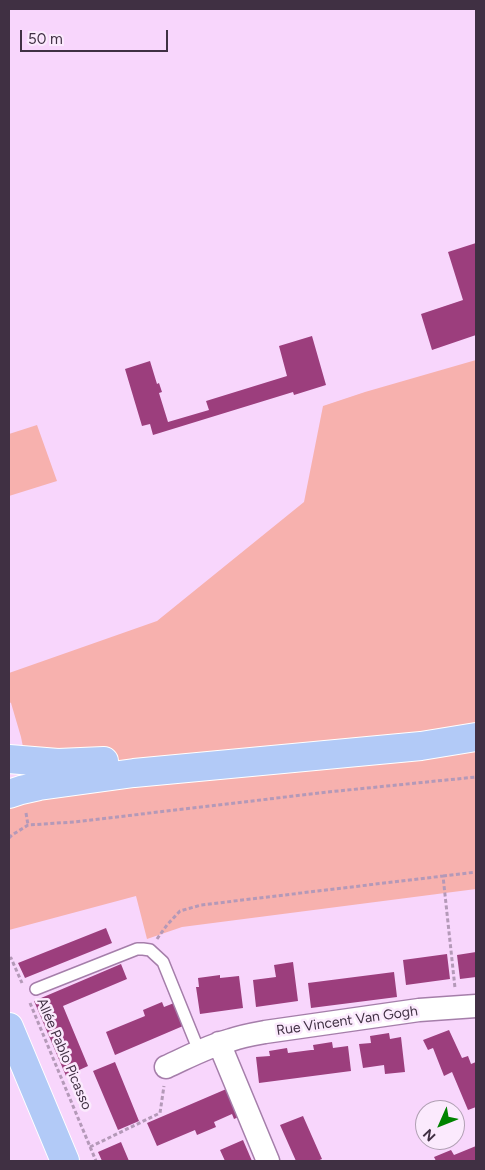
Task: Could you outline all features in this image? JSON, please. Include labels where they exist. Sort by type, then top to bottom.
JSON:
[{"type":"main road","points":[[9,759],[58,763],[101,761],[189,749],[417,735],[476,736]]},
{"type":"main road","points":[[9,794],[39,786],[126,774],[421,746],[476,736]]},
{"type":"main road","points":[[9,1027],[65,1161]]},
{"type":"main road","points":[[9,1072],[46,1161]]},
{"type":"street","name":"Rue Vincent Van Gogh","points":[[166,1067],[209,1047],[265,1032],[419,1010],[469,1011]]},
{"type":"street","points":[[209,1047],[268,1161]]},
{"type":"lane","points":[[36,990],[137,949],[150,950],[164,962],[209,1047]]},
{"type":"path","points":[[9,838],[28,825],[74,822],[328,792],[476,777]]},
{"type":"path","points":[[150,950],[167,925],[180,911],[201,905],[476,872]]},
{"type":"path","points":[[443,876],[469,1011]]},
{"type":"path","name":"Allée Pablo Picasso","points":[[9,959],[12,958],[23,985]]},
{"type":"path","name":"Allée Pablo Picasso","points":[[30,1003],[96,1161]]},
{"type":"path","points":[[90,1147],[160,1113],[166,1067]]},
{"type":"shaded area","points":[[476,360],[476,889],[182,927],[147,939],[136,896],[9,930],[9,808],[33,797],[21,737],[11,703],[9,702],[9,673],[157,621],[304,502],[323,406]]},
{"type":"shaded area","points":[[37,425],[57,481],[9,496],[9,434]]},
{"type":"building","points":[[476,243],[476,335],[432,350],[421,314],[463,300],[448,252]]},
{"type":"building","points":[[312,336],[326,385],[294,395],[293,392],[153,435],[150,424],[142,426],[125,369],[150,361],[157,384],[159,383],[162,392],[159,393],[168,422],[209,410],[206,401],[287,376],[279,346]]},
{"type":"building","points":[[106,928],[112,943],[25,978],[18,963]]},
{"type":"building","points":[[476,952],[476,977],[460,979],[457,955]]},
{"type":"building","points":[[447,954],[450,979],[406,985],[403,960]]},
{"type":"building","points":[[293,962],[298,1001],[256,1007],[253,980],[276,977],[274,965]]},
{"type":"building","points":[[121,964],[127,979],[63,1006],[88,1066],[66,1076],[34,1001]]},
{"type":"building","points":[[394,972],[397,997],[311,1008],[308,983]]},
{"type":"building","points":[[220,975],[220,978],[239,976],[243,1008],[200,1014],[196,987],[199,987],[198,978]]},
{"type":"building","points":[[162,1002],[164,1007],[174,1003],[183,1026],[115,1055],[106,1032],[145,1016],[143,1010]]},
{"type":"building","points":[[449,1030],[462,1058],[468,1056],[471,1064],[476,1062],[476,1107],[468,1110],[452,1072],[444,1076],[433,1048],[428,1050],[423,1040]]},
{"type":"building","points":[[389,1033],[390,1039],[401,1037],[405,1072],[385,1074],[384,1065],[363,1068],[359,1044],[371,1043],[370,1036]]},
{"type":"building","points":[[332,1042],[333,1048],[348,1046],[351,1071],[259,1083],[256,1057],[270,1056],[269,1051],[287,1048],[288,1053],[314,1050],[313,1045]]},
{"type":"building","points":[[115,1062],[139,1121],[118,1130],[93,1071]]},
{"type":"building","points":[[231,1087],[243,1115],[234,1119],[232,1114],[214,1122],[216,1127],[197,1135],[195,1130],[157,1146],[147,1123]]},
{"type":"building","points":[[303,1116],[322,1159],[317,1161],[296,1161],[280,1125]]},
{"type":"building","points":[[243,1140],[252,1161],[225,1161],[220,1150]]},
{"type":"building","points":[[121,1142],[129,1161],[102,1161],[98,1152]]},
{"type":"building","points":[[476,1146],[476,1161],[436,1161],[434,1157],[451,1150],[454,1155]]}]
